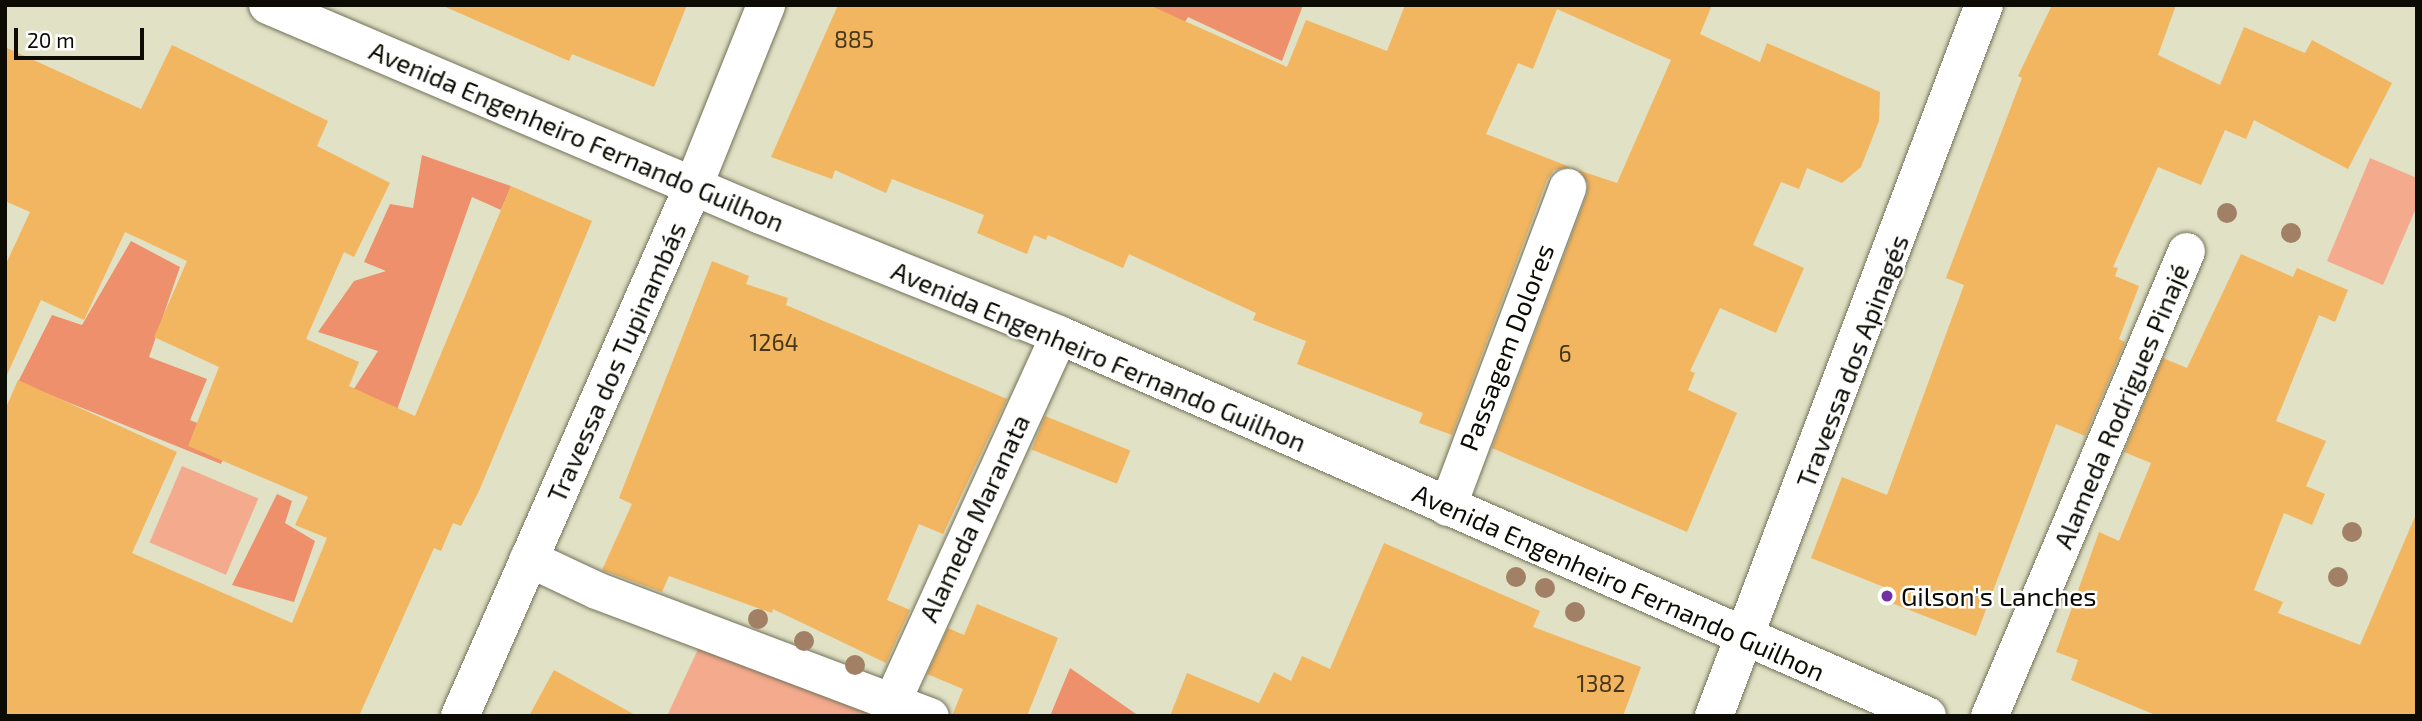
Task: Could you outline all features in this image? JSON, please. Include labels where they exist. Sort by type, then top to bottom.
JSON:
[{"type":"main road","name":"Avenida Engenheiro Fernando Guilhon","points":[[268,5],[694,187],[1059,335],[1745,639],[1927,716]]},
{"type":"main road","name":"Travessa dos Tupinambás","points":[[460,716],[694,187],[766,5]]},
{"type":"main road","name":"Travessa dos Apinagés","points":[[1714,716],[1984,5]]},
{"type":"street","name":"Passagem Dolores","points":[[1447,507],[1566,187]]},
{"type":"street","name":"Alameda Rodrigues Pinajé","points":[[1989,716],[2186,251]]},
{"type":"street","name":"Alameda Maranata","points":[[891,703],[943,579],[1059,335]]},
{"type":"street","points":[[528,558],[596,590],[930,716]]},
{"type":"shaded area","points":[[1134,5],[1303,5],[1282,61],[1188,17],[1161,61]]},
{"type":"shaded area","points":[[422,155],[511,186],[501,210],[472,197],[391,427],[345,403],[378,351],[318,332],[354,281],[386,271],[364,262],[390,204],[413,208]]},
{"type":"shaded area","points":[[2370,158],[2417,178],[2417,206],[2383,285],[2327,261]]},
{"type":"shaded area","points":[[131,241],[180,267],[149,357],[207,379],[190,420],[233,438],[221,464],[18,382],[52,315],[82,325]]},
{"type":"shaded area","points":[[182,466],[258,498],[226,575],[150,542]]},
{"type":"shaded area","points":[[277,494],[292,501],[285,523],[315,541],[294,602],[232,585]]},
{"type":"shaded area","points":[[700,645],[894,716],[667,716]]},
{"type":"shaded area","points":[[1070,668],[1139,716],[1050,716]]},
{"type":"building","points":[[441,5],[687,5],[654,87],[572,54],[569,61]]},
{"type":"building","points":[[838,5],[1149,5],[1287,67],[1306,20],[1387,51],[1405,5],[1712,5],[1700,34],[1760,62],[1767,43],[1880,92],[1879,121],[1861,167],[1842,183],[1807,168],[1799,189],[1781,182],[1753,245],[1804,268],[1776,333],[1720,308],[1690,371],[1695,373],[1688,390],[1737,413],[1687,532],[1492,448],[1587,194],[1588,183],[1578,170],[1617,183],[1671,60],[1557,9],[1533,69],[1518,63],[1486,134],[1570,167],[1554,170],[1547,180],[1452,435],[1419,423],[1423,413],[1297,364],[1306,341],[1253,320],[1256,313],[1129,254],[1123,268],[1048,235],[1046,240],[1034,235],[1027,254],[977,233],[984,215],[892,179],[886,193],[835,170],[832,179],[771,157]]},
{"type":"building","points":[[2052,5],[2176,5],[2158,55],[2220,85],[2244,27],[2305,53],[2312,40],[2392,83],[2348,169],[2254,120],[2246,139],[2225,130],[2201,185],[2158,167],[2113,267],[2118,268],[2115,276],[2139,286],[2119,339],[2125,342],[2085,436],[2056,424],[1976,636],[1889,602],[1894,591],[1811,558],[1842,477],[1887,495],[1964,285],[1946,278],[2022,78],[2018,76]]},
{"type":"building","points":[[172,45],[328,121],[317,146],[390,183],[354,257],[344,252],[306,339],[359,362],[349,386],[415,416],[511,186],[592,221],[479,491],[461,526],[453,523],[441,551],[434,548],[359,716],[5,716],[5,410],[18,380],[177,452],[132,553],[292,623],[327,538],[295,525],[308,497],[188,446],[219,367],[154,337],[187,261],[125,232],[84,320],[41,300],[5,379],[5,266],[30,212],[5,201],[5,47],[141,109]]},
{"type":"building","points":[[2241,254],[2293,277],[2297,268],[2348,290],[2335,322],[2319,315],[2276,421],[2326,441],[2306,486],[2325,494],[2312,525],[2284,513],[2254,590],[2283,602],[2278,613],[2360,645],[2417,512],[2417,716],[2158,716],[2071,680],[2078,660],[2056,652],[2099,532],[2119,541],[2151,463],[2124,452],[2163,358],[2187,368]]},
{"type":"building","points":[[712,261],[749,276],[746,284],[788,298],[786,305],[1007,399],[943,534],[919,524],[887,600],[910,610],[886,663],[773,609],[772,613],[669,576],[662,592],[602,570],[632,504],[619,498]]},
{"type":"building","points":[[1045,416],[1130,450],[1117,484],[1032,449]]},
{"type":"building","points":[[1384,543],[1540,611],[1533,627],[1641,667],[1623,716],[1170,716],[1187,673],[1259,703],[1274,672],[1291,681],[1302,656],[1330,669]]},
{"type":"building","points":[[977,604],[1058,638],[1027,716],[952,716],[963,689],[927,674],[948,628],[964,635]]},
{"type":"building","points":[[554,670],[637,716],[529,716]]},
{"type":"place","name":"Gilson's Lanches","points":[[1887,596]]}]
